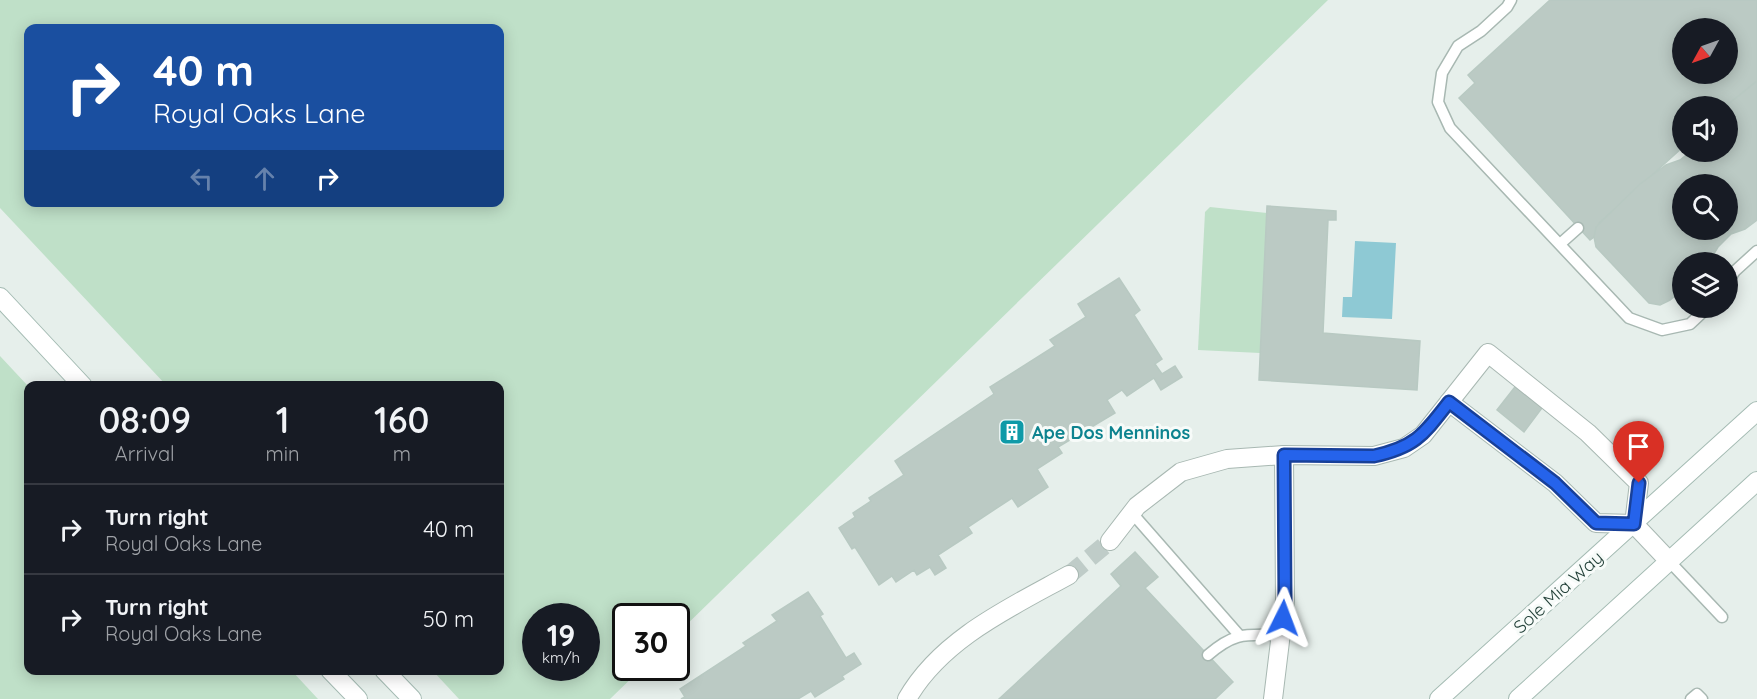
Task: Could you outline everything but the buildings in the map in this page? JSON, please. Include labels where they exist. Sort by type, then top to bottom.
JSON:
[{"type":"street","points":[[0,297],[78,381]]},
{"type":"street","points":[[1110,541],[1137,506],[1181,472],[1227,459],[1284,455],[1374,456],[1404,448],[1424,435],[1488,353],[1588,433],[1639,483],[1634,524]]},
{"type":"street","points":[[1449,402],[1555,483],[1596,523],[1634,524],[1670,562]]},
{"type":"street","name":"Sole Mia Way","points":[[1439,699],[1757,411]]},
{"type":"street","points":[[1273,699],[1285,600],[1284,455]]},
{"type":"street","points":[[1518,699],[1757,481]]},
{"type":"street","points":[[907,699],[915,685],[945,652],[980,627],[1069,575]]},
{"type":"street","points":[[335,675],[358,699]]},
{"type":"street","points":[[389,675],[412,699]]},
{"type":"lane","points":[[1511,0],[1507,7],[1481,31],[1458,46],[1442,73],[1438,102],[1450,128],[1629,318],[1662,330],[1690,324],[1696,318]]},
{"type":"lane","points":[[1560,244],[1578,228]]},
{"type":"lane","points":[[1738,268],[1757,251]]},
{"type":"lane","points":[[1132,513],[1239,635]]},
{"type":"lane","points":[[1670,562],[1722,617]]},
{"type":"lane","points":[[1208,655],[1225,641],[1239,635],[1281,635]]},
{"type":"lane","points":[[1691,699],[1697,694],[1702,699]]},
{"type":"green space","points":[[0,0],[1328,0],[690,621],[690,603],[612,603],[612,681],[629,681],[610,699],[459,699],[437,675],[504,675],[504,381],[162,381],[0,208]]},
{"type":"green space","points":[[1210,207],[1267,213],[1260,353],[1198,350],[1205,212]]},
{"type":"green space","points":[[0,356],[24,382],[24,675],[296,675],[318,699],[0,699]]},
{"type":"water","points":[[1355,241],[1396,243],[1392,319],[1342,317],[1343,297],[1352,297]]},
{"type":"tunnel","points":[[1069,575],[1110,541]]},
{"type":"place","name":"Ape Dos Menninos","points":[[1012,432]]},
{"type":"route","points":[[1283,618],[1285,600],[1284,455],[1374,456],[1404,448],[1424,435],[1449,402],[1555,483],[1596,523],[1634,524],[1639,483]]}]
